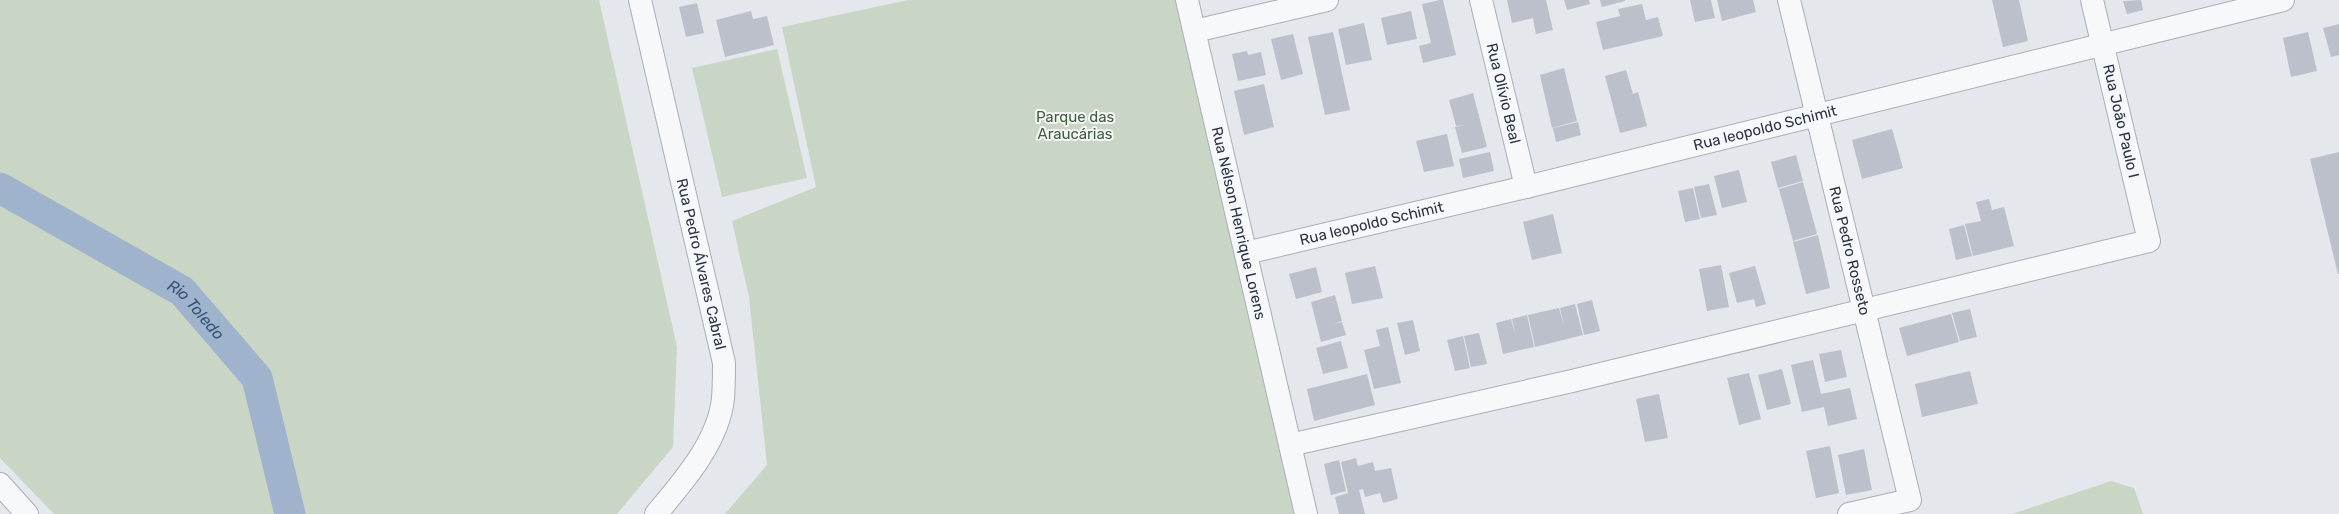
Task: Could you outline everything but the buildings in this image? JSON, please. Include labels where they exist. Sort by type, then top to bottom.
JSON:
[{"type":"street","name":"Rua Pedro Álvares Cabral","points":[[640,0],[724,363],[723,400],[710,442],[684,481],[656,514]]},
{"type":"street","name":"Rua Nélson Henrique Lorens","points":[[1187,0],[1306,514]]},
{"type":"street","points":[[1195,32],[1327,0]]},
{"type":"street","name":"Rua Olívio Beal","points":[[1481,0],[1526,187]]},
{"type":"street","name":"Rua Pedro Rosseto","points":[[1789,0],[1910,500],[1849,514]]},
{"type":"street","name":"Rua João Paulo I","points":[[1864,310],[2149,241],[2092,0]]},
{"type":"street","name":"Rua leopoldo Schimit","points":[[1246,253],[1526,187],[2283,0]]},
{"type":"street","points":[[1290,445],[1572,381],[1864,310]]},
{"type":"street","points":[[0,484],[27,514]]},
{"type":"green space","points":[[0,0],[599,0],[677,347],[673,447],[617,514],[54,514],[0,458]]},
{"type":"green space","name":"Parque das Araucárias","points":[[908,0],[1175,0],[1298,514],[725,514],[767,465],[749,297],[732,221],[816,187],[782,27]]},
{"type":"green space","points":[[777,49],[807,178],[722,197],[692,68]]},
{"type":"green space","points":[[2111,481],[2134,488],[2143,514],[2012,514]]},
{"type":"waterway","name":"Rio Toledo","points":[[0,188],[182,291],[257,378],[290,514]]}]
